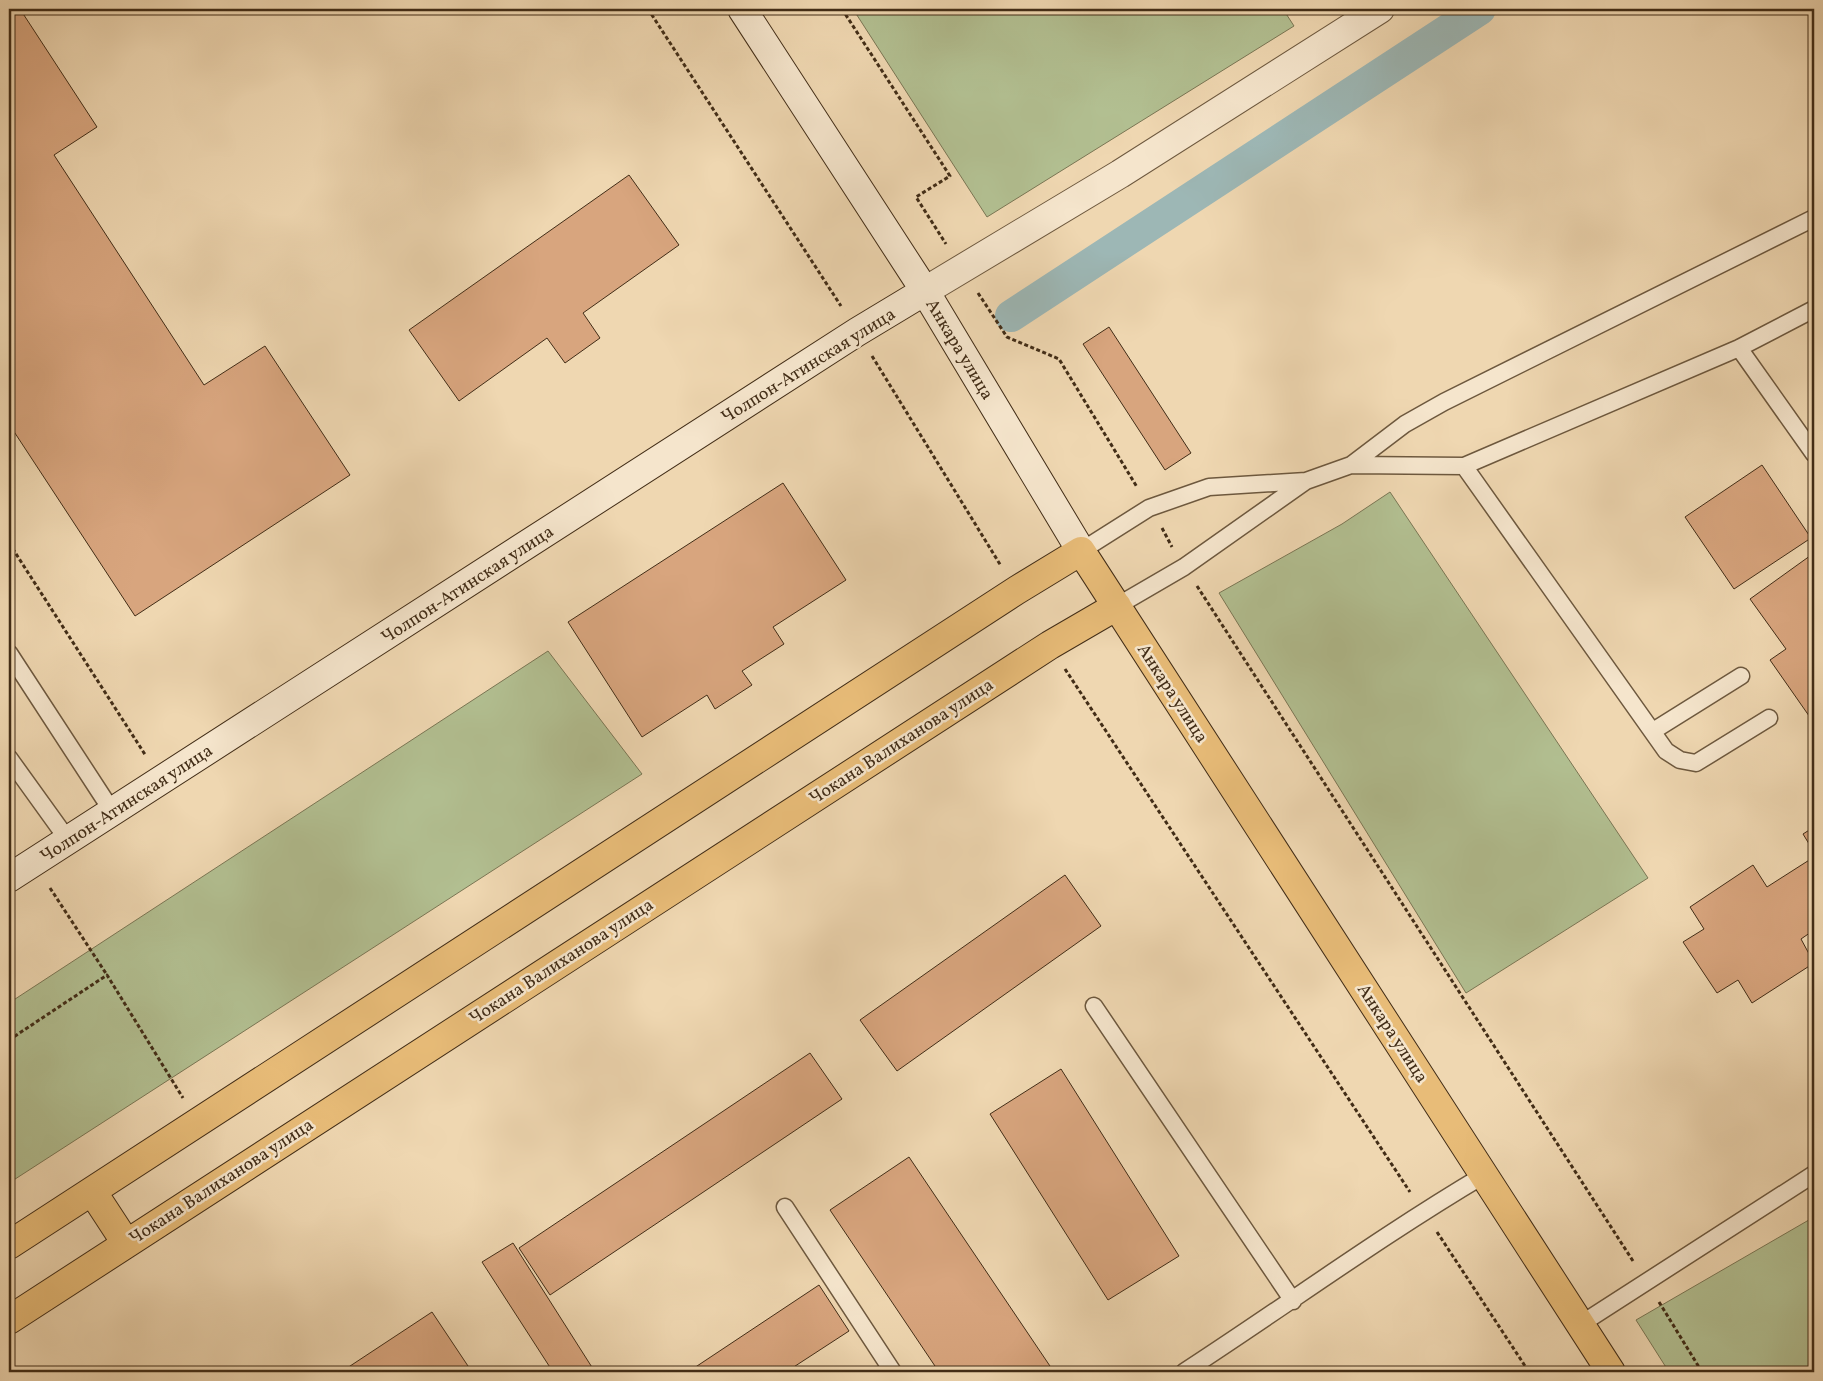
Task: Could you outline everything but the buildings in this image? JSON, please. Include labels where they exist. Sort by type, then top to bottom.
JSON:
[{"type":"main road","points":[[9,1245],[1016,590],[1081,551]]},
{"type":"main road","name":"Анкара улица","points":[[1081,551],[1612,1372]]},
{"type":"main road","name":"Чокана Валиханова улица","points":[[9,1320],[1050,645],[1117,606]]},
{"type":"main road","points":[[92,1191],[126,1243]]},
{"type":"street","name":"Анкара улица","points":[[742,9],[925,291],[1081,551]]},
{"type":"street","name":"Чолпон-Атинская улица","points":[[9,878],[857,332],[1120,174],[1380,9]]},
{"type":"lane","points":[[1351,466],[1405,424],[1444,402],[1814,218]]},
{"type":"lane","points":[[1081,551],[1149,508],[1208,487],[1306,481],[1351,466],[1464,466],[1738,348],[1814,309]]},
{"type":"lane","points":[[1738,348],[1814,454]]},
{"type":"lane","points":[[1464,466],[1666,751],[1680,760],[1696,763],[1769,718]]},
{"type":"lane","points":[[1117,606],[1184,567],[1306,481]]},
{"type":"lane","points":[[9,653],[112,811]]},
{"type":"lane","points":[[1653,731],[1741,676]]},
{"type":"lane","points":[[9,758],[68,840]]},
{"type":"lane","points":[[1094,1006],[1294,1301]]},
{"type":"lane","points":[[1581,1324],[1814,1174]]},
{"type":"lane","points":[[1184,1372],[1294,1301],[1423,1211],[1484,1175]]},
{"type":"lane","points":[[785,1207],[893,1372]]},
{"type":"path","points":[[648,9],[857,332],[1016,590]]},
{"type":"path","points":[[842,9],[950,176],[916,197],[1007,337],[1060,359],[1184,567],[1646,1282],[1702,1372]]},
{"type":"path","points":[[9,543],[135,738],[160,781]]},
{"type":"path","points":[[1050,645],[1529,1372]]},
{"type":"path","points":[[33,862],[107,975],[198,1122]]},
{"type":"path","points":[[9,1040],[107,975]]},
{"type":"green space","points":[[853,9],[1283,9],[1294,26],[987,217]]},
{"type":"green space","points":[[1390,492],[1648,878],[1466,993],[1219,593],[1342,524]]},
{"type":"green space","points":[[548,651],[642,774],[9,1183],[9,1003]]},
{"type":"green space","points":[[1814,1217],[1814,1372],[1669,1372],[1636,1320]]},
{"type":"waterway","points":[[1011,316],[1480,9]]}]
